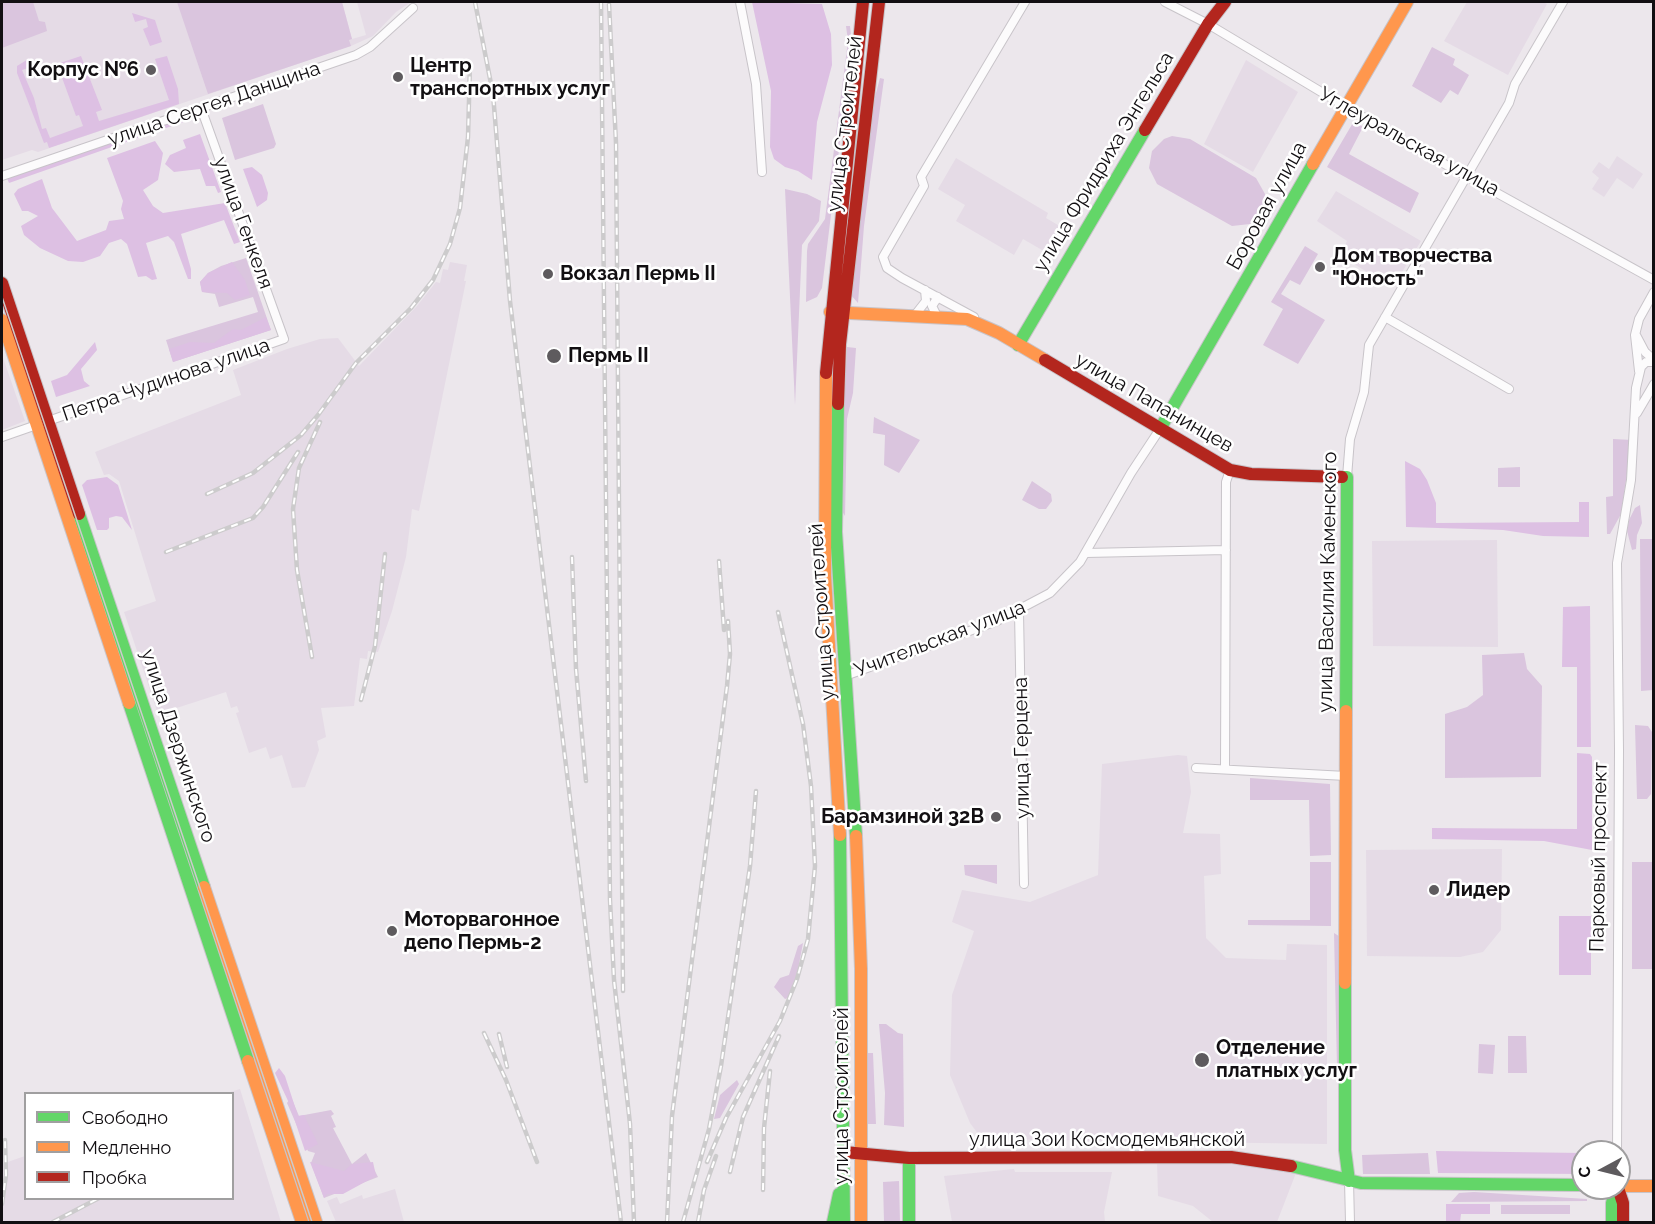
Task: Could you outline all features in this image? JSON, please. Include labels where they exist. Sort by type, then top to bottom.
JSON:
[{"type":"main road","name":"улица Строителей","points":[[844,1222],[840,826],[825,544],[824,412],[831,312],[863,2]]},
{"type":"main road","name":"улица Строителей","points":[[861,1222],[861,959],[836,532],[835,473],[844,311],[879,2]]},
{"type":"main road","name":"улица Фридриха Энгельса","points":[[1018,345],[1208,24],[1224,2]]},
{"type":"main road","name":"Боровая улица","points":[[1160,429],[1407,2]]},
{"type":"main road","name":"улица Дзержинского","points":[[2,283],[42,423],[302,1222]]},
{"type":"main road","name":"улица Папанинцев","points":[[831,312],[967,319],[989,328],[1230,470],[1251,474],[1347,477]]},
{"type":"main road","name":"улица Дзержинского","points":[[2,320],[42,423],[316,1222]]},
{"type":"main road","name":"улица Василия Каменского","points":[[1347,477],[1345,1150],[1349,1181]]},
{"type":"main road","name":"улица Зои Космодемьянской","points":[[844,1152],[909,1158],[1231,1157],[1290,1166],[1349,1181],[1371,1183],[1571,1185]]},
{"type":"main road","points":[[909,1158],[909,1222]]},
{"type":"main road","points":[[833,1222],[843,1182]]},
{"type":"main road","points":[[1631,1186],[1653,1185]]},
{"type":"main road","points":[[1612,1222],[1613,1200]]},
{"type":"main road","points":[[1622,1200],[1623,1222]]},
{"type":"street","points":[[740,2],[756,84],[762,171]]},
{"type":"street","name":"улица Папанинцев","points":[[989,328],[902,278],[887,268],[884,262],[888,246],[924,186],[921,177],[1024,2]]},
{"type":"street","name":"Углеуральская улица","points":[[1165,2],[1208,24],[1466,176],[1653,280]]},
{"type":"street","name":"улица Василия Каменского","points":[[1347,477],[1350,439],[1364,392],[1369,345],[1563,2]]},
{"type":"street","name":"улица Сергея Данщина","points":[[2,177],[363,52],[414,8]]},
{"type":"street","name":"улица Генкеля","points":[[201,108],[284,339]]},
{"type":"street","points":[[915,315],[926,301],[925,290]]},
{"type":"street","points":[[1636,416],[1653,384],[1646,384],[1639,373],[1643,364],[1653,361],[1635,335],[1639,319],[1653,292]]},
{"type":"street","points":[[937,316],[932,306],[938,297]]},
{"type":"street","points":[[1385,317],[1509,389]]},
{"type":"street","name":"Парковый проспект","points":[[1617,1140],[1619,702],[1617,563],[1631,480],[1636,388],[1639,373],[1635,335]]},
{"type":"street","name":"Петра Чудинова улица","points":[[2,436],[284,339]]},
{"type":"street","name":"Учительская улица","points":[[846,676],[1019,612],[1050,593],[1086,553],[1131,473],[1160,429]]},
{"type":"street","points":[[1225,769],[1226,482],[1230,470]]},
{"type":"street","points":[[1086,553],[1226,550]]},
{"type":"street","name":"улица Герцена","points":[[1019,612],[1024,884]]},
{"type":"street","points":[[1196,768],[1346,776]]},
{"type":"street","points":[[1349,1181],[1350,1222]]},
{"type":"shaded area","points":[[2,2],[342,2],[352,39],[366,35],[357,2],[411,2],[396,12],[373,36],[351,46],[38,152],[32,150],[2,160]]},
{"type":"shaded area","points":[[2,2],[33,2],[39,21],[45,22],[47,31],[2,48]]},
{"type":"shaded area","points":[[177,2],[342,2],[352,39],[349,40],[351,46],[208,94]]},
{"type":"shaded area","points":[[752,2],[822,4],[831,34],[832,65],[817,122],[812,180],[774,159],[770,147],[771,91]]},
{"type":"shaded area","points":[[1467,2],[1542,2],[1547,4],[1508,75],[1444,41]]},
{"type":"shaded area","points":[[132,13],[155,20],[162,42],[150,46],[143,29],[148,27],[146,19],[135,22]]},
{"type":"shaded area","points":[[846,26],[850,26],[852,44],[822,288],[817,297],[806,302],[808,244],[825,219],[848,41]]},
{"type":"shaded area","points":[[1432,47],[1455,59],[1453,65],[1469,75],[1458,95],[1450,90],[1441,103],[1412,86]]},
{"type":"shaded area","points":[[81,56],[102,110],[96,112],[99,121],[169,100],[155,59],[167,56],[178,89],[179,104],[49,148],[47,142],[44,143],[17,73],[17,66],[30,58],[34,66],[22,70],[34,98],[42,129],[46,128],[50,138],[83,126],[79,115],[76,116],[57,64]]},
{"type":"shaded area","points":[[1246,60],[1298,92],[1253,172],[1204,144]]},
{"type":"shaded area","points":[[880,78],[884,79],[864,226],[858,303],[850,294],[871,112]]},
{"type":"shaded area","points":[[263,104],[276,144],[274,148],[235,160],[222,118]]},
{"type":"shaded area","points":[[188,116],[189,120],[9,183],[7,178]]},
{"type":"shaded area","points":[[1354,121],[1363,127],[1349,154],[1419,193],[1410,213],[1327,167]]},
{"type":"shaded area","points":[[200,134],[221,192],[218,193],[215,186],[206,186],[200,169],[174,172],[165,164],[170,155],[186,148],[183,140]]},
{"type":"shaded area","points":[[1172,136],[1190,139],[1256,178],[1265,194],[1265,203],[1257,219],[1250,224],[1232,226],[1157,184],[1149,168],[1152,151],[1164,139]]},
{"type":"shaded area","points":[[155,141],[163,153],[158,180],[143,190],[153,206],[163,213],[225,203],[240,242],[234,244],[224,220],[181,234],[191,269],[191,279],[188,279],[174,242],[168,236],[146,243],[157,279],[152,280],[146,276],[138,277],[127,244],[121,239],[109,243],[100,256],[83,262],[68,261],[40,248],[24,235],[21,226],[38,216],[22,211],[14,194],[18,189],[42,179],[52,208],[77,241],[106,230],[109,221],[124,219],[121,209],[123,201],[107,158]]},
{"type":"shaded area","points":[[1617,156],[1643,174],[1633,189],[1617,178],[1604,197],[1592,189],[1599,178],[1592,172],[1599,162],[1609,169]]},
{"type":"shaded area","points":[[956,158],[1048,213],[1046,218],[1063,228],[1049,254],[1023,239],[1014,255],[956,221],[965,205],[938,189]]},
{"type":"shaded area","points":[[252,167],[262,175],[268,193],[267,200],[257,207],[243,169]]},
{"type":"shaded area","points":[[785,189],[807,194],[821,201],[819,221],[802,245],[795,405]]},
{"type":"shaded area","points":[[1336,191],[1421,241],[1393,287],[1340,256],[1347,241],[1317,221]]},
{"type":"shaded area","points":[[1305,246],[1318,254],[1300,285],[1290,280],[1281,294],[1325,320],[1298,364],[1263,345],[1283,309],[1271,302]]},
{"type":"shaded area","points":[[246,258],[271,330],[173,362],[166,340],[258,312],[253,297],[219,307],[215,294],[202,292],[200,282],[208,273]]},
{"type":"shaded area","points":[[232,262],[245,280],[250,295],[235,300],[227,293],[202,292],[200,282],[208,273]]},
{"type":"shaded area","points":[[450,262],[467,265],[464,281],[466,281],[419,511],[412,509],[406,557],[392,611],[378,652],[368,651],[367,659],[360,658],[354,706],[321,708],[326,737],[317,741],[319,750],[305,787],[292,788],[282,755],[270,759],[266,747],[249,753],[236,713],[239,712],[237,706],[231,708],[226,692],[158,714],[124,612],[156,601],[119,481],[109,474],[104,475],[95,452],[241,395],[233,370],[287,349],[320,339],[338,338],[359,366],[417,306],[436,282],[440,283],[443,269],[448,270]]},
{"type":"shaded area","points":[[266,317],[271,330],[173,362],[169,349],[190,342],[214,343],[233,329],[241,330]]},
{"type":"shaded area","points":[[95,342],[97,350],[81,369],[84,381],[90,386],[56,397],[51,381],[67,375]]},
{"type":"shaded area","points":[[847,347],[856,348],[853,393],[847,419],[845,516],[842,511],[842,451]]},
{"type":"shaded area","points":[[2,355],[25,421],[2,430]]},
{"type":"shaded area","points":[[874,417],[920,440],[899,473],[884,465],[885,435],[873,433]]},
{"type":"shaded area","points":[[1613,439],[1632,440],[1621,514],[1610,534],[1607,534],[1606,497],[1613,496]]},
{"type":"shaded area","points":[[1405,461],[1420,469],[1427,480],[1436,503],[1436,523],[1579,522],[1579,502],[1589,502],[1589,537],[1543,536],[1503,530],[1406,527]]},
{"type":"shaded area","points":[[1520,467],[1520,487],[1498,487],[1498,468]]},
{"type":"shaded area","points":[[107,477],[118,485],[132,530],[122,517],[116,516],[109,518],[107,530],[97,530],[82,485],[87,480]]},
{"type":"shaded area","points":[[1032,481],[1051,494],[1052,501],[1046,509],[1039,509],[1022,500]]},
{"type":"shaded area","points":[[1640,505],[1642,523],[1637,535],[1636,549],[1632,550],[1627,531],[1635,508]]},
{"type":"shaded area","points":[[1640,539],[1653,539],[1653,690],[1641,691]]},
{"type":"shaded area","points":[[1497,540],[1498,647],[1373,646],[1372,541]]},
{"type":"shaded area","points":[[1590,606],[1591,747],[1577,747],[1577,667],[1562,667],[1563,607]]},
{"type":"shaded area","points":[[1524,653],[1527,669],[1542,686],[1541,777],[1445,778],[1445,714],[1467,707],[1483,695],[1482,655]]},
{"type":"shaded area","points":[[1635,725],[1648,726],[1652,732],[1651,794],[1647,799],[1637,799]]},
{"type":"shaded area","points":[[1577,753],[1590,754],[1592,757],[1592,850],[1544,841],[1432,839],[1432,828],[1577,829]]},
{"type":"shaded area","points":[[1178,755],[1187,756],[1191,792],[1183,833],[1220,834],[1221,874],[1204,876],[1206,938],[1226,958],[1286,960],[1287,944],[1327,945],[1327,1144],[982,1139],[970,1123],[950,1075],[952,995],[974,931],[952,922],[962,890],[1030,902],[1098,875],[1102,764]]},
{"type":"shaded area","points":[[1250,778],[1330,784],[1331,855],[1310,856],[1309,800],[1250,800]]},
{"type":"shaded area","name":"Лидер","points":[[1502,849],[1501,930],[1483,952],[1460,957],[1367,956],[1366,850]]},
{"type":"shaded area","points":[[1310,862],[1331,862],[1331,926],[1248,925],[1248,920],[1310,920]]},
{"type":"shaded area","points":[[1632,862],[1653,862],[1653,969],[1632,969]]},
{"type":"shaded area","points":[[964,865],[997,865],[997,884],[965,875]]},
{"type":"shaded area","points":[[1559,916],[1591,916],[1591,975],[1559,975]]},
{"type":"shaded area","points":[[1334,933],[1342,938],[1342,1059],[1337,1068]]},
{"type":"shaded area","points":[[803,943],[797,975],[788,998],[785,999],[774,987],[780,978],[789,975],[798,946]]},
{"type":"shaded area","points":[[879,1024],[886,1024],[903,1034],[904,1127],[884,1125],[885,1093]]},
{"type":"shaded area","points":[[1508,1036],[1526,1036],[1527,1073],[1508,1073]]},
{"type":"shaded area","points":[[1479,1044],[1495,1045],[1493,1074],[1478,1073]]},
{"type":"shaded area","points":[[866,1053],[873,1053],[876,1124],[867,1124]]},
{"type":"shaded area","points":[[279,1068],[285,1076],[298,1116],[304,1115],[318,1144],[305,1151],[289,1103],[275,1073]]},
{"type":"shaded area","points":[[737,1080],[739,1084],[720,1118],[714,1119],[720,1095]]},
{"type":"shaded area","points":[[240,1089],[281,1222],[2,1222],[2,1164],[24,1156],[24,1200],[234,1200],[234,1092],[230,1092]]},
{"type":"shaded area","points":[[291,1097],[299,1116],[331,1110],[336,1127],[333,1128],[352,1164],[366,1153],[378,1177],[324,1198],[311,1163],[315,1153],[308,1151],[287,1103]]},
{"type":"shaded area","points":[[1436,1151],[1571,1153],[1571,1174],[1438,1173]]},
{"type":"shaded area","points":[[1428,1153],[1430,1174],[1363,1174],[1362,1155]]},
{"type":"shaded area","points":[[1157,1161],[1242,1165],[1296,1173],[1277,1222],[1213,1222],[1193,1206],[1158,1196]]},
{"type":"shaded area","points":[[310,1162],[344,1171],[352,1164],[373,1162],[376,1176],[343,1194],[327,1194],[324,1198]]},
{"type":"shaded area","points":[[1014,1169],[1015,1172],[1112,1172],[1104,1212],[1105,1222],[952,1222],[944,1176]]},
{"type":"shaded area","points":[[899,1181],[900,1222],[884,1222],[883,1182]]},
{"type":"shaded area","points":[[395,1189],[404,1222],[336,1222],[327,1201],[337,1197],[340,1204],[362,1195],[363,1199]]},
{"type":"shaded area","points":[[1459,1193],[1571,1198],[1571,1200],[1587,1201],[1451,1202]]},
{"type":"shaded area","points":[[1446,1204],[1490,1204],[1490,1214],[1461,1214],[1460,1222],[1446,1222]]},
{"type":"shaded area","points":[[1501,1205],[1570,1205],[1570,1214],[1501,1214]]},
{"type":"tram line","points":[[2,297],[312,1222]]},
{"type":"railway","points":[[475,2],[493,94],[510,301],[621,1222]]},
{"type":"railway","points":[[601,2],[610,900],[614,980],[630,1124],[634,1222]]},
{"type":"railway","points":[[609,4],[616,143],[623,991]]},
{"type":"railway","points":[[207,494],[253,473],[301,435],[356,363],[411,308],[433,280],[450,244],[460,208],[468,137],[470,64]]},
{"type":"railway","points":[[312,657],[297,570],[293,509],[299,468],[320,422]]},
{"type":"railway","points":[[166,552],[253,518],[263,507],[298,452]]},
{"type":"railway","points":[[361,700],[375,646],[385,554]]},
{"type":"railway","points":[[572,557],[576,669],[586,781]]},
{"type":"railway","points":[[719,561],[724,630]]},
{"type":"railway","points":[[707,1162],[726,1118],[780,1021],[797,979],[808,939],[815,866],[811,786],[803,724],[778,612]]},
{"type":"railway","points":[[667,1222],[672,1116],[727,686],[730,654],[728,621]]},
{"type":"railway","points":[[683,1222],[709,1129],[721,1066],[750,866],[756,791]]},
{"type":"railway","points":[[484,1033],[506,1080],[537,1162]]},
{"type":"railway","points":[[499,1034],[507,1067]]},
{"type":"railway","points":[[730,1172],[743,1117],[779,1036]]},
{"type":"railway","points":[[763,1190],[764,1128],[770,1071]]},
{"type":"railway","points":[[2,1204],[6,1175],[5,1140]]},
{"type":"railway","points":[[698,1222],[704,1190],[716,1156]]},
{"type":"railway","points":[[53,1222],[95,1200]]},
{"type":"traffic: fast","points":[[1018,345],[1145,130]]},
{"type":"traffic: fast","points":[[1160,429],[1313,164]]},
{"type":"traffic: fast","points":[[838,404],[836,532],[856,836]]},
{"type":"traffic: fast","points":[[1342,477],[1347,477],[1346,711]]},
{"type":"traffic: fast","points":[[79,514],[204,887]]},
{"type":"traffic: fast","points":[[129,703],[248,1061]]},
{"type":"traffic: fast","points":[[840,835],[844,1222]]},
{"type":"traffic: fast","points":[[1345,983],[1345,1150],[1349,1181]]},
{"type":"traffic: fast","points":[[909,1158],[909,1222]]},
{"type":"traffic: fast","points":[[1291,1166],[1361,1183],[1571,1185]]},
{"type":"traffic: fast","points":[[833,1222],[839,1194]]},
{"type":"traffic: fast","points":[[1612,1222],[1613,1200]]},
{"type":"traffic: slow","points":[[1313,164],[1407,2]]},
{"type":"traffic: slow","points":[[830,312],[967,319],[999,333],[1045,360]]},
{"type":"traffic: slow","points":[[2,320],[129,703]]},
{"type":"traffic: slow","points":[[826,373],[825,575],[840,835]]},
{"type":"traffic: slow","points":[[1345,983],[1346,711]]},
{"type":"traffic: slow","points":[[856,836],[861,969],[861,1222]]},
{"type":"traffic: slow","points":[[204,887],[316,1222]]},
{"type":"traffic: slow","points":[[248,1061],[302,1222]]},
{"type":"traffic: slow","points":[[1631,1186],[1654,1186]]},
{"type":"traffic: jam","points":[[826,373],[863,2]]},
{"type":"traffic: jam","points":[[838,404],[840,344],[879,2]]},
{"type":"traffic: jam","points":[[1145,130],[1208,24],[1225,2]]},
{"type":"traffic: jam","points":[[2,283],[79,514]]},
{"type":"traffic: jam","points":[[1045,360],[1230,470],[1251,474],[1342,477]]},
{"type":"traffic: jam","points":[[844,1152],[909,1158],[1231,1157],[1291,1166]]},
{"type":"traffic: jam","points":[[1622,1200],[1623,1222]]},
{"type":"place","name":"Корпус №6","points":[[151,70]]},
{"type":"place","name":"Центр транспортных услуг","points":[[398,77]]},
{"type":"place","name":"Дом творчества \"Юность\"","points":[[1320,267]]},
{"type":"place","name":"Вокзал Пермь II","points":[[548,274]]},
{"type":"place","name":"Пермь II","points":[[554,356]]},
{"type":"place","name":"Барамзиной 32В","points":[[996,817]]},
{"type":"place","name":"Лидер","points":[[1434,890]]},
{"type":"place","name":"Моторвагонное депо Пермь-2","points":[[392,931]]},
{"type":"place","name":"Отделение платных услуг","points":[[1202,1060]]}]
